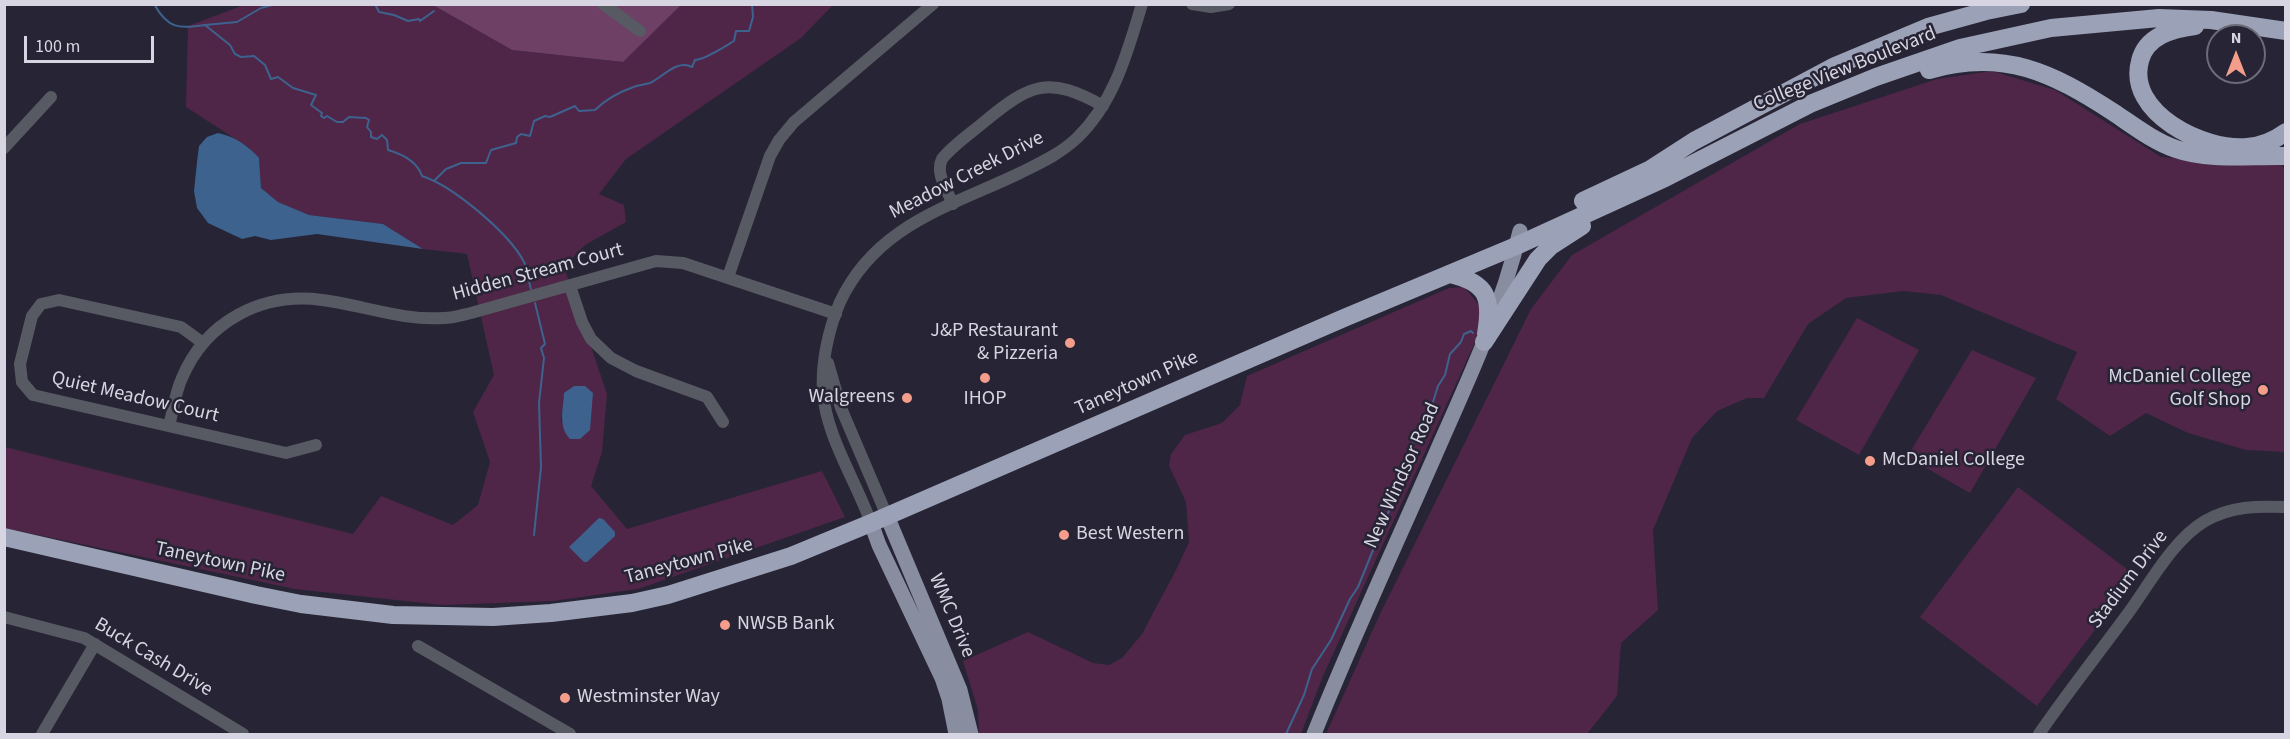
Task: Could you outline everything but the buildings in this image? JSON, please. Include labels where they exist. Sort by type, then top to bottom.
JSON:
[{"type":"highway","name":"College View Boulevard","points":[[1518,239],[1649,170],[1694,141],[1835,66],[1928,27],[2021,4]]},
{"type":"highway","name":"College View Boulevard","points":[[1518,239],[1665,178],[1810,104],[1876,77],[1959,48],[2051,28],[2159,18],[2211,20],[2286,32]]},
{"type":"highway","points":[[2286,32],[2216,26],[2182,28],[2158,37],[2148,44],[2138,69],[2139,87],[2148,102],[2160,116],[2193,136],[2286,158]]},
{"type":"highway","points":[[1690,164],[1867,90],[1937,68],[1969,62],[2012,65],[2051,76],[2075,88],[2144,134],[2177,149],[2209,156],[2286,148]]},
{"type":"highway","points":[[2254,151],[2286,132]]},
{"type":"highway","points":[[1484,342],[1527,273],[1551,246],[1665,178]]},
{"type":"highway","name":"Taneytown Pike","points":[[4,537],[301,604],[393,615],[493,617],[586,610],[668,595],[791,556],[1450,274],[1518,239]]},
{"type":"highway","name":"Taneytown Pike","points":[[1344,318],[1518,239]]},
{"type":"highway","points":[[1450,274],[1473,281],[1484,292],[1489,315],[1484,342]]},
{"type":"main road","name":"New Windsor Road","points":[[1314,735],[1337,676],[1484,342],[1508,276],[1518,239]]},
{"type":"main road","name":"WMC Drive","points":[[879,519],[879,545],[942,678],[956,735]]},
{"type":"main road","name":"WMC Drive","points":[[879,519],[960,690],[971,735]]},
{"type":"street","points":[[603,4],[640,31]]},
{"type":"street","points":[[728,277],[770,156],[779,140],[794,122],[933,4]]},
{"type":"street","name":"Meadow Creek Drive","points":[[879,519],[828,418],[823,391],[826,351],[836,314],[852,279],[877,249],[901,230],[1058,154],[1085,130],[1103,106],[1119,75],[1142,4]]},
{"type":"street","points":[[1192,4],[1211,7],[1229,4]]},
{"type":"street","points":[[952,204],[940,173],[939,166],[942,159],[1017,96],[1036,89],[1059,88],[1077,92],[1103,106]]},
{"type":"street","points":[[4,148],[51,98]]},
{"type":"street","name":"Hidden Stream Court","points":[[169,426],[181,379],[203,343],[216,330],[236,316],[262,303],[288,298],[323,300],[414,318],[445,318],[656,261],[683,262],[836,314]]},
{"type":"street","points":[[570,286],[582,322],[591,339],[611,358],[636,371],[707,397],[723,422]]},
{"type":"street","name":"Quiet Meadow Court","points":[[203,343],[181,327],[59,300],[41,304],[32,316],[20,364],[22,382],[33,395],[286,453],[316,445]]},
{"type":"street","name":"Meadow Creek Drive","points":[[826,351],[841,408],[879,519]]},
{"type":"street","name":"Stadium Drive","points":[[2039,735],[2169,557],[2195,528],[2216,516],[2243,507],[2286,507]]},
{"type":"street","name":"Buck Cash Drive","points":[[4,617],[69,633],[95,644],[243,735]]},
{"type":"street","points":[[42,735],[95,644]]},
{"type":"street","points":[[418,646],[570,735]]},
{"type":"shaded area","points":[[244,5],[433,5],[512,50],[622,62],[681,5],[833,5],[801,38],[626,159],[599,194],[624,205],[626,222],[585,245],[564,267],[607,394],[602,452],[591,486],[627,529],[822,471],[845,517],[638,589],[553,601],[442,605],[295,589],[5,528],[5,447],[353,534],[381,496],[453,525],[478,505],[490,462],[473,412],[494,375],[467,254],[423,249],[383,224],[309,215],[278,202],[261,188],[259,159],[248,147],[186,107],[188,26]],"holes":[[[592,393],[561,423],[564,394]]]},
{"type":"shaded area","points":[[433,5],[681,5],[623,62],[512,50]]},
{"type":"shaded area","points":[[1992,71],[2055,90],[2161,157],[2280,164],[2285,169],[2285,452],[2246,450],[2188,433],[2146,413],[2110,436],[2056,399],[2077,352],[1941,295],[1903,291],[1846,298],[1808,324],[1764,398],[1747,398],[1717,411],[1692,438],[1653,530],[1658,610],[1621,643],[1617,696],[1587,734],[1326,734],[1380,614],[1531,309],[1572,255],[1800,124],[1937,79]]},
{"type":"shaded area","points":[[1464,287],[1484,311],[1481,329],[1323,676],[1301,734],[979,734],[978,710],[963,661],[1028,632],[1093,663],[1109,665],[1122,658],[1142,634],[1189,542],[1186,502],[1169,466],[1171,454],[1185,435],[1222,423],[1240,405],[1247,376],[1449,288]]},
{"type":"shaded area","points":[[1857,318],[1919,350],[1859,455],[1796,420]]},
{"type":"shaded area","points":[[1972,350],[2036,378],[1970,493],[1907,457]]},
{"type":"shaded area","points":[[2018,487],[2136,576],[2037,706],[1920,617]]},
{"type":"water","points":[[218,133],[241,142],[259,158],[261,188],[278,202],[309,215],[383,224],[423,249],[317,234],[271,240],[255,236],[242,239],[208,223],[197,208],[194,191],[197,162],[199,146],[207,137]]},
{"type":"water","points":[[574,386],[585,386],[593,393],[590,430],[580,439],[570,439],[563,423],[564,393]]},
{"type":"water","points":[[599,518],[603,519],[615,532],[615,536],[587,562],[584,562],[569,547]]},
{"type":"waterway","points":[[154,4],[169,23],[181,27],[205,25],[230,45],[235,54],[241,57],[254,56],[265,65],[271,79],[278,77],[293,88],[316,95],[311,105],[322,113],[321,116],[324,118],[327,116],[337,122],[343,122],[349,117],[369,120],[367,127],[371,132],[371,137],[377,139],[382,135],[387,140],[388,150],[408,159],[417,166],[422,176],[435,181],[464,200],[506,238],[524,262],[531,289]]},
{"type":"waterway","points":[[205,25],[237,22],[261,8],[276,4]]},
{"type":"waterway","points":[[375,4],[379,12],[408,21],[419,19],[420,21],[434,11]]},
{"type":"waterway","points":[[435,180],[446,169],[461,163],[486,163],[491,150],[516,143],[517,137],[521,134],[530,136],[534,121],[545,116],[550,117],[575,106],[579,111],[595,110],[616,95],[633,87],[650,83],[676,67],[681,65],[692,67],[695,60],[710,55],[734,41],[736,31],[749,31],[753,17],[752,4]]},
{"type":"waterway","points":[[534,535],[541,467],[539,403],[544,358],[541,348],[545,344],[535,303]]},
{"type":"waterway","points":[[1286,734],[1304,695],[1312,669],[1331,640],[1358,587],[1408,464],[1414,436],[1427,421],[1438,386],[1445,375],[1450,354],[1461,342],[1464,334],[1471,331],[1473,333]]},
{"type":"place","name":"J&P Restaurant & Pizzeria","points":[[1070,343]]},
{"type":"place","name":"IHOP","points":[[985,378]]},
{"type":"place","name":"McDaniel College Golf Shop","points":[[2263,390]]},
{"type":"place","name":"Walgreens","points":[[907,398]]},
{"type":"place","name":"McDaniel College","points":[[1870,461]]},
{"type":"place","name":"Best Western","points":[[1064,535]]},
{"type":"place","name":"NWSB Bank","points":[[725,625]]},
{"type":"place","name":"Westminster Way","points":[[565,698]]}]
